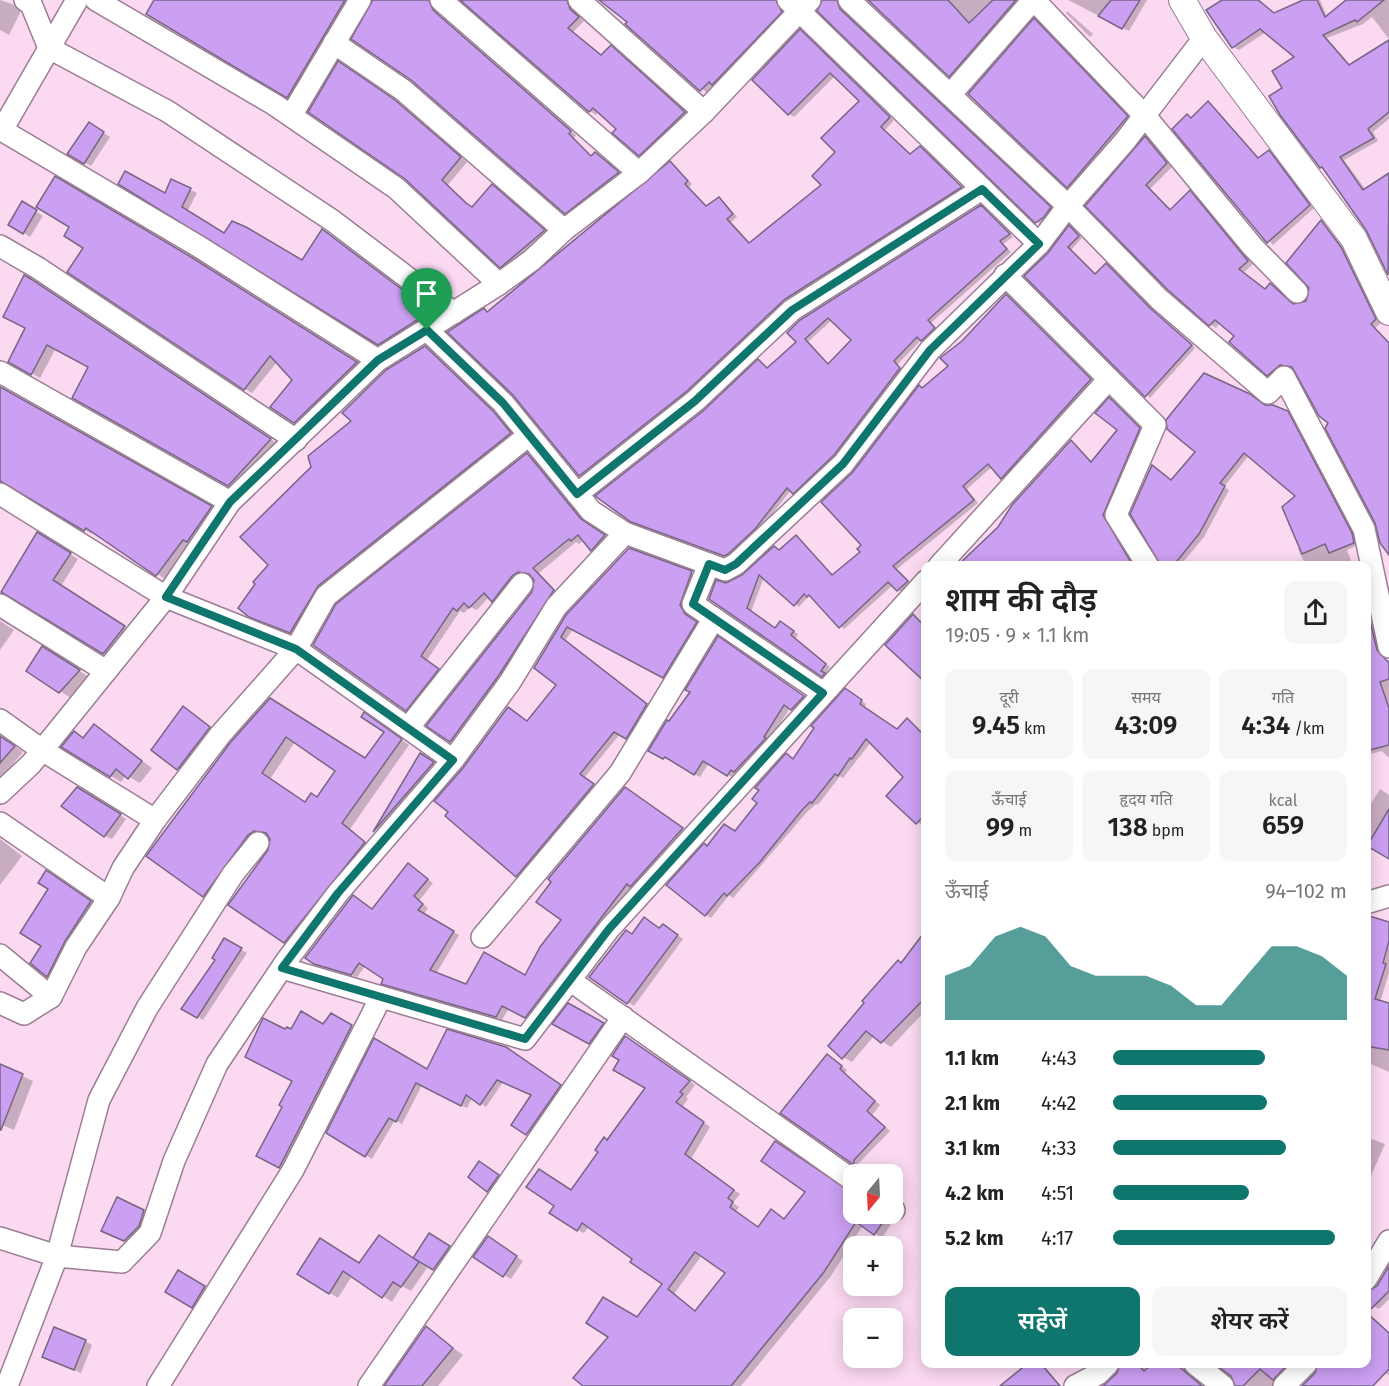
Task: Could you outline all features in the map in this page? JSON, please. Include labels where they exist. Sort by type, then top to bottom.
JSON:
[{"type":"street","points":[[25,0],[31,3],[49,48],[167,111],[333,221],[454,313]]},
{"type":"street","points":[[77,0],[1,129],[198,246],[378,360]]},
{"type":"street","points":[[96,0],[291,116],[396,188],[500,284]]},
{"type":"street","points":[[291,116],[360,0]]},
{"type":"street","points":[[441,0],[639,173]]},
{"type":"street","points":[[579,0],[704,112]]},
{"type":"street","points":[[849,0],[1068,206],[1159,299],[1268,393],[1284,377],[1364,529],[1371,561]]},
{"type":"street","points":[[950,95],[1034,0],[1144,116],[1252,246],[1297,292]]},
{"type":"street","points":[[1182,0],[1204,38],[1354,239],[1385,294]]},
{"type":"street","points":[[0,793],[42,750],[166,597],[230,502],[378,360],[500,284],[564,230],[639,173],[704,112],[799,4],[1039,244]]},
{"type":"street","points":[[427,330],[503,403],[591,511],[624,533],[725,570],[736,564],[843,464],[930,350],[1039,244],[1144,116],[1204,38]]},
{"type":"street","points":[[334,44],[402,90],[564,230]]},
{"type":"street","points":[[577,494],[695,401],[792,310],[982,189]]},
{"type":"street","points":[[0,246],[38,268],[296,440]]},
{"type":"street","points":[[1005,275],[1155,424],[1116,515],[1145,561]]},
{"type":"street","points":[[0,372],[230,502]]},
{"type":"street","points":[[944,561],[1109,379]]},
{"type":"street","points":[[0,1003],[24,1014],[51,997],[76,947],[109,898],[123,868],[155,820],[220,735],[296,649],[326,596],[529,435]]},
{"type":"street","points":[[0,494],[166,597],[296,649],[453,760]]},
{"type":"street","points":[[0,1238],[57,1256],[122,1262],[150,1233],[174,1161],[217,1064],[282,968],[338,893],[453,760],[510,682],[556,607],[624,533]]},
{"type":"street","points":[[1371,562],[1389,647]]},
{"type":"street","points":[[709,564],[693,604],[823,693]]},
{"type":"street","points":[[409,727],[522,584]]},
{"type":"street","points":[[282,968],[525,1039],[609,929],[921,586]]},
{"type":"street","points":[[0,605],[106,671]]},
{"type":"street","points":[[482,937],[620,772],[714,618]]},
{"type":"street","points":[[0,720],[42,750],[155,820]]},
{"type":"street","points":[[0,823],[109,898]]},
{"type":"street","points":[[7,1386],[57,1256],[99,1100],[147,1008],[233,874],[258,843]]},
{"type":"street","points":[[1371,901],[1389,896]]},
{"type":"street","points":[[0,956],[51,997]]},
{"type":"street","points":[[571,981],[843,1173]]},
{"type":"street","points":[[158,1386],[293,1170],[381,997]]},
{"type":"street","points":[[369,1386],[623,1017]]},
{"type":"street","points":[[1371,1271],[1389,1241]]},
{"type":"street","points":[[1075,1386],[1098,1374],[1104,1368]]},
{"type":"street","points":[[1200,1368],[1223,1386]]},
{"type":"street","points":[[1284,1386],[1302,1368]]},
{"type":"building","points":[[154,0],[345,0],[287,98],[146,14]]},
{"type":"building","points":[[373,0],[429,0],[433,10],[571,131],[569,134],[591,156],[595,152],[619,172],[565,214],[411,80],[351,39]]},
{"type":"building","points":[[460,0],[567,0],[570,9],[579,17],[568,28],[601,55],[611,45],[685,112],[639,156],[612,133],[616,129],[593,108],[589,112]]},
{"type":"building","points":[[599,0],[776,0],[782,12],[712,85],[709,82],[700,91],[625,24],[627,22]]},
{"type":"building","points":[[822,0],[837,0],[840,9],[1051,207],[1044,217],[1035,223],[817,11]]},
{"type":"building","points":[[868,0],[948,0],[969,23],[993,0],[1016,0],[949,77]]},
{"type":"building","points":[[1111,0],[1140,0],[1122,29],[1098,16]]},
{"type":"building","points":[[1222,0],[1258,0],[1274,13],[1303,0],[1317,0],[1325,17],[1346,0],[1384,0],[1357,22],[1355,20],[1323,35],[1349,65],[1389,40],[1389,112],[1368,129],[1374,138],[1340,157],[1363,190],[1389,173],[1388,275],[1366,230],[1322,167],[1320,168],[1280,115],[1269,96],[1282,88],[1272,71],[1294,57],[1260,29],[1232,48],[1206,10]]},
{"type":"building","points":[[1034,18],[1128,116],[1067,188],[968,94]]},
{"type":"building","points":[[800,29],[890,117],[881,127],[910,154],[920,146],[962,187],[785,299],[687,391],[579,476],[512,394],[447,332],[484,308],[487,312],[670,161],[688,181],[685,184],[706,206],[719,197],[733,214],[727,219],[749,243],[821,185],[812,176],[835,152],[821,138],[859,101],[830,73],[788,115],[752,80]]},
{"type":"building","points":[[338,61],[395,100],[461,157],[442,180],[466,203],[472,207],[492,184],[545,230],[500,268],[405,179],[308,112]]},
{"type":"building","points":[[1208,101],[1258,158],[1269,150],[1310,205],[1267,243],[1172,129],[1187,114],[1191,118]]},
{"type":"building","points":[[89,122],[104,132],[84,164],[67,154]]},
{"type":"building","points":[[1145,136],[1167,163],[1146,185],[1170,210],[1190,190],[1248,261],[1239,269],[1265,289],[1270,283],[1293,304],[1306,301],[1309,288],[1286,263],[1321,220],[1341,247],[1376,319],[1371,324],[1389,343],[1389,555],[1380,543],[1375,523],[1325,428],[1328,423],[1319,416],[1292,367],[1280,365],[1267,376],[1229,342],[1234,336],[1215,320],[1209,326],[1168,290],[1085,206]]},
{"type":"building","points":[[125,171],[165,193],[171,179],[191,188],[182,207],[224,233],[232,221],[246,227],[302,260],[322,229],[400,288],[428,313],[378,345],[118,184]]},
{"type":"building","points":[[55,176],[191,257],[357,362],[294,423],[270,407],[292,380],[270,356],[244,390],[67,272],[83,248],[64,236],[69,227],[36,207]]},
{"type":"building","points":[[22,201],[37,210],[23,234],[8,225]]},
{"type":"building","points":[[981,205],[1010,234],[1000,241],[1007,249],[928,320],[935,328],[921,341],[917,337],[894,361],[900,368],[834,455],[793,494],[787,488],[755,529],[728,554],[724,556],[631,522],[595,496],[703,411],[758,359],[767,368],[796,342],[787,333],[800,320]],"holes":[[[828,318],[851,340],[828,364],[805,339]]]},
{"type":"building","points":[[1069,225],[1079,236],[1068,247],[1095,274],[1106,263],[1150,308],[1192,345],[1145,397],[1024,276],[1048,253]]},
{"type":"building","points":[[24,275],[271,439],[228,486],[72,398],[88,367],[47,345],[31,375],[8,362],[25,328],[3,317]]},
{"type":"building","points":[[1006,294],[1091,379],[1001,479],[988,464],[963,486],[974,500],[893,566],[908,581],[897,591],[888,582],[839,628],[809,595],[807,597],[804,594],[794,606],[759,575],[747,608],[775,628],[780,621],[794,631],[791,635],[826,664],[821,671],[825,673],[822,677],[709,599],[716,580],[726,583],[742,575],[774,546],[779,550],[796,535],[832,575],[860,552],[857,549],[861,545],[821,502],[853,472],[919,385],[922,388],[948,366],[940,358],[962,341]]},
{"type":"building","points":[[425,346],[494,412],[511,433],[318,586],[290,633],[249,617],[238,608],[255,584],[253,582],[268,565],[240,537],[311,467],[308,456],[351,421],[342,413],[386,370]]},
{"type":"building","points":[[1204,373],[1250,394],[1265,405],[1273,405],[1288,411],[1352,533],[1354,543],[1329,553],[1325,544],[1302,554],[1282,507],[1295,496],[1244,453],[1220,483],[1225,486],[1199,534],[1177,561],[1158,561],[1130,514],[1152,465],[1171,480],[1195,452],[1167,429],[1166,420]]},
{"type":"building","points":[[0,387],[212,506],[187,542],[183,540],[156,576],[86,528],[84,531],[0,481]]},
{"type":"building","points":[[1109,397],[1140,428],[1103,515],[1130,561],[962,561],[998,527],[1012,505],[1071,440],[1091,462],[1117,430],[1095,413]]},
{"type":"building","points":[[527,453],[581,519],[605,535],[591,551],[578,535],[571,541],[569,539],[533,568],[554,590],[499,675],[450,742],[426,726],[532,592],[534,580],[529,574],[518,572],[512,576],[492,602],[484,593],[469,608],[464,603],[457,611],[453,608],[421,656],[439,669],[406,711],[313,645],[336,604]]},
{"type":"building","points":[[37,532],[71,553],[53,580],[125,626],[103,654],[1,592]]},
{"type":"building","points":[[629,548],[692,571],[680,605],[685,614],[697,622],[663,678],[567,627],[561,637],[647,704],[626,739],[614,732],[580,774],[594,784],[516,877],[445,816],[448,812],[434,801],[463,768],[508,707],[527,721],[556,685],[534,668],[566,615]]},
{"type":"building","points":[[913,614],[921,623],[921,678],[885,645]]},
{"type":"building","points":[[1371,625],[1377,650],[1389,663],[1389,679],[1380,682],[1389,708],[1389,745],[1371,750]]},
{"type":"building","points":[[718,636],[804,696],[791,710],[784,705],[764,737],[766,738],[734,772],[731,770],[727,776],[703,761],[694,775],[665,757],[663,759],[648,751],[667,720],[669,721],[690,692],[685,690]]},
{"type":"building","points":[[42,646],[80,670],[59,693],[26,671]]},
{"type":"building","points":[[845,688],[862,700],[860,704],[897,729],[907,718],[921,732],[921,819],[916,824],[886,796],[903,777],[866,739],[838,776],[835,774],[812,803],[810,802],[802,810],[760,862],[727,896],[724,893],[705,916],[666,885],[704,843],[707,846],[724,824],[735,831],[757,803],[752,799],[759,790],[755,788],[786,753],[793,759],[814,728],[811,726]]},
{"type":"building","points":[[270,698],[365,758],[384,732],[361,717],[364,712],[402,739],[342,823],[365,842],[284,943],[228,905],[268,850],[270,839],[266,833],[254,831],[248,835],[203,897],[146,856],[230,743]],"holes":[[[286,737],[335,771],[317,797],[311,793],[305,802],[262,773]]]},
{"type":"building","points":[[183,706],[210,727],[177,770],[151,750]]},
{"type":"building","points":[[94,724],[142,761],[128,779],[116,769],[110,777],[61,747],[74,731],[83,738]]},
{"type":"building","points":[[0,736],[15,746],[0,763]]},
{"type":"building","points":[[420,753],[434,762],[373,832]]},
{"type":"building","points":[[77,787],[121,814],[104,837],[61,806]]},
{"type":"building","points":[[625,787],[683,828],[630,887],[627,884],[525,1018],[502,1006],[496,1017],[381,984],[383,979],[359,963],[351,975],[314,964],[305,958],[353,895],[372,909],[408,863],[428,879],[414,896],[423,904],[418,910],[454,931],[430,970],[466,984],[484,952],[525,975],[540,947],[561,920],[536,902],[551,882],[548,879]]},
{"type":"building","points":[[1389,809],[1389,859],[1371,848],[1371,839]]},
{"type":"building","points":[[46,870],[91,901],[65,941],[47,977],[30,963],[41,946],[20,933],[48,889],[38,883]]},
{"type":"building","points":[[644,917],[659,928],[663,924],[678,935],[627,1004],[589,977],[626,930],[632,934]]},
{"type":"building","points":[[1371,917],[1389,922],[1389,941],[1383,963],[1386,964],[1375,999],[1389,1003],[1389,1050],[1371,1047]]},
{"type":"building","points":[[921,937],[921,1002],[881,1043],[866,1031],[842,1059],[828,1046],[864,1003],[862,1001],[898,960],[901,963]]},
{"type":"building","points":[[224,938],[242,948],[197,1018],[181,1009],[215,960],[212,958]]},
{"type":"building","points":[[568,1003],[604,1023],[589,1044],[552,1024]]},
{"type":"building","points":[[301,1011],[323,1024],[331,1013],[352,1025],[279,1168],[256,1156],[282,1107],[279,1105],[292,1081],[245,1057],[263,1018],[285,1029],[287,1027],[291,1029]]},
{"type":"building","points":[[447,1029],[506,1047],[561,1085],[526,1135],[511,1125],[531,1095],[497,1080],[480,1105],[466,1095],[461,1106],[416,1083],[396,1122],[389,1118],[365,1157],[326,1133],[374,1038],[427,1069]]},
{"type":"building","points":[[625,1036],[690,1081],[680,1092],[683,1094],[676,1102],[704,1122],[685,1154],[734,1190],[728,1198],[733,1202],[730,1207],[758,1227],[771,1209],[784,1219],[805,1192],[761,1161],[775,1141],[843,1187],[843,1224],[855,1224],[847,1236],[843,1236],[843,1242],[824,1272],[731,1386],[583,1386],[573,1378],[608,1337],[586,1323],[603,1297],[637,1317],[662,1284],[630,1262],[632,1259],[582,1223],[577,1231],[549,1213],[554,1206],[526,1187],[539,1169],[571,1190],[598,1152],[595,1150],[604,1137],[607,1140],[645,1088],[613,1070],[619,1060],[612,1056]],"holes":[[[695,1252],[725,1273],[695,1311],[668,1289]]]},
{"type":"building","points":[[827,1054],[842,1066],[840,1069],[875,1101],[867,1111],[885,1127],[853,1164],[780,1113]]},
{"type":"building","points":[[0,1064],[23,1074],[1,1130],[0,1130]]},
{"type":"building","points":[[479,1161],[499,1175],[487,1192],[468,1177]]},
{"type":"building","points":[[117,1197],[144,1210],[139,1226],[124,1241],[101,1231]]},
{"type":"building","points":[[859,1224],[882,1224],[874,1235]]},
{"type":"building","points":[[429,1233],[450,1246],[433,1270],[413,1258]]},
{"type":"building","points":[[379,1235],[419,1262],[401,1287],[393,1282],[382,1298],[343,1271],[329,1294],[297,1274],[320,1238],[359,1263]]},
{"type":"building","points":[[488,1236],[517,1256],[503,1277],[473,1257]]},
{"type":"building","points":[[1389,1266],[1389,1291],[1371,1309],[1371,1289],[1377,1286]]},
{"type":"building","points":[[178,1270],[205,1286],[192,1308],[165,1292]]},
{"type":"building","points":[[1371,1317],[1389,1333],[1389,1369],[1373,1386],[1302,1386],[1315,1373],[1317,1368],[1371,1368]]},
{"type":"building","points":[[426,1326],[453,1348],[422,1386],[384,1386]]},
{"type":"building","points":[[54,1327],[86,1340],[74,1370],[42,1357]]},
{"type":"building","points":[[1022,1368],[1044,1368],[1060,1386],[1000,1386]]},
{"type":"building","points":[[1119,1368],[1141,1368],[1144,1371],[1147,1368],[1181,1368],[1202,1386],[1103,1386],[1117,1373]]},
{"type":"building","points":[[1220,1368],[1284,1368],[1273,1380],[1260,1369],[1243,1386],[1235,1386],[1231,1376]]},
{"type":"route","points":[[982,189],[1039,244],[930,350],[843,464],[736,564],[725,570],[709,564],[693,604],[823,693],[609,929],[525,1039],[282,968],[338,893],[453,760],[296,649],[166,597],[230,502],[378,360],[427,330],[503,403],[577,494],[695,401],[792,310],[982,189]]}]
